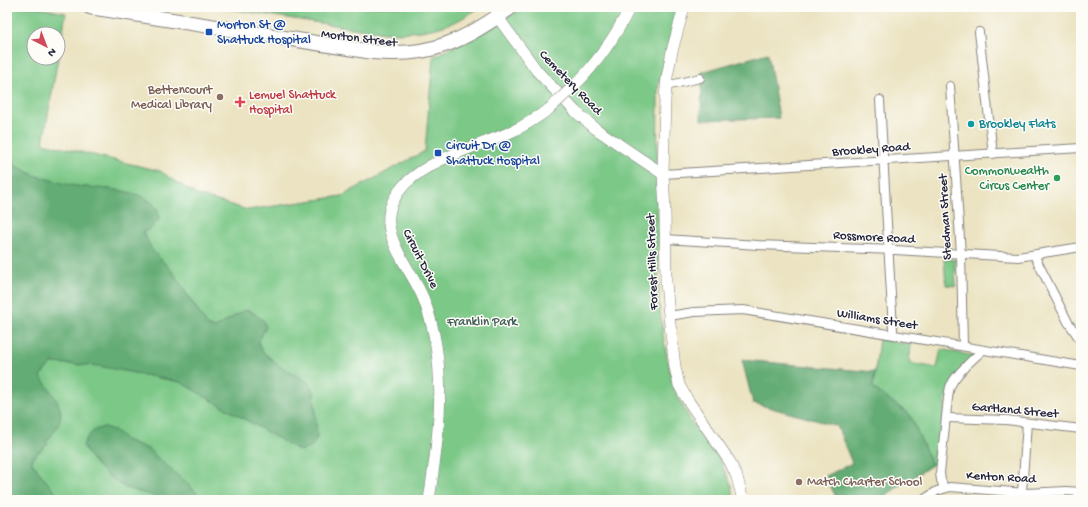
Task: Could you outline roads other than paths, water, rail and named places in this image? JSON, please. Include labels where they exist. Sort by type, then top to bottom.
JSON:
[{"type":"highway","name":"Morton Street","points":[[90,7],[373,52],[391,53],[418,52],[452,43],[474,32],[496,10]]},
{"type":"highway","name":"Morton Street","points":[[144,7],[372,43],[398,45],[422,42],[450,34],[496,10],[511,7]]},
{"type":"street","name":"Circuit Drive","points":[[429,500],[436,454],[440,409],[440,378],[437,345],[423,296],[392,238],[389,225],[389,211],[395,198],[404,185],[424,170],[443,160],[516,130],[533,121],[549,109],[574,86],[609,45],[630,7]]},
{"type":"street","name":"Forest Hills Street","points":[[684,7],[672,51],[666,86],[663,174],[666,282],[675,367],[679,385],[687,399],[730,462],[737,476],[743,500]]},
{"type":"street","name":"Cemetery Road","points":[[496,10],[509,34],[537,71],[578,114],[596,129],[663,174]]},
{"type":"street","points":[[978,32],[993,154]]},
{"type":"street","points":[[666,86],[700,78]]},
{"type":"street","name":"Stedman Street","points":[[950,86],[961,254],[963,346]]},
{"type":"street","points":[[880,100],[893,326],[892,334]]},
{"type":"street","name":"Brookley Road","points":[[663,174],[1081,148]]},
{"type":"street","name":"Rossmore Road","points":[[665,239],[758,245],[1018,257],[1081,247]]},
{"type":"street","points":[[1034,255],[1068,322],[1081,341]]},
{"type":"street","name":"Williams Street","points":[[669,316],[694,312],[743,310],[806,322],[892,334],[1081,366]]},
{"type":"street","points":[[944,488],[940,472],[948,398],[952,383],[983,350]]},
{"type":"street","name":"Gartland Street","points":[[947,418],[1006,420],[1081,429]]},
{"type":"street","points":[[1022,492],[1026,423]]},
{"type":"street","name":"Kenton Road","points":[[923,500],[937,490],[950,487],[993,491],[1081,492]]},
{"type":"place","name":"Morton St @ Shattuck Hospital","points":[[209,32]]},
{"type":"place","name":"Bettencourt Medical Library","points":[[220,97]]},
{"type":"place","name":"Lemuel Shattuck Hospital","points":[[240,102]]},
{"type":"place","name":"Brookley Flats","points":[[971,124]]},
{"type":"place","name":"Circuit Dr @ Shattuck Hospital","points":[[438,153]]},
{"type":"place","name":"Commonwealth Circus Center","points":[[1057,178]]},
{"type":"place","name":"Match Charter School","points":[[799,482]]},
{"type":"park label","name":"Franklin Park","points":[[482,322]]}]
